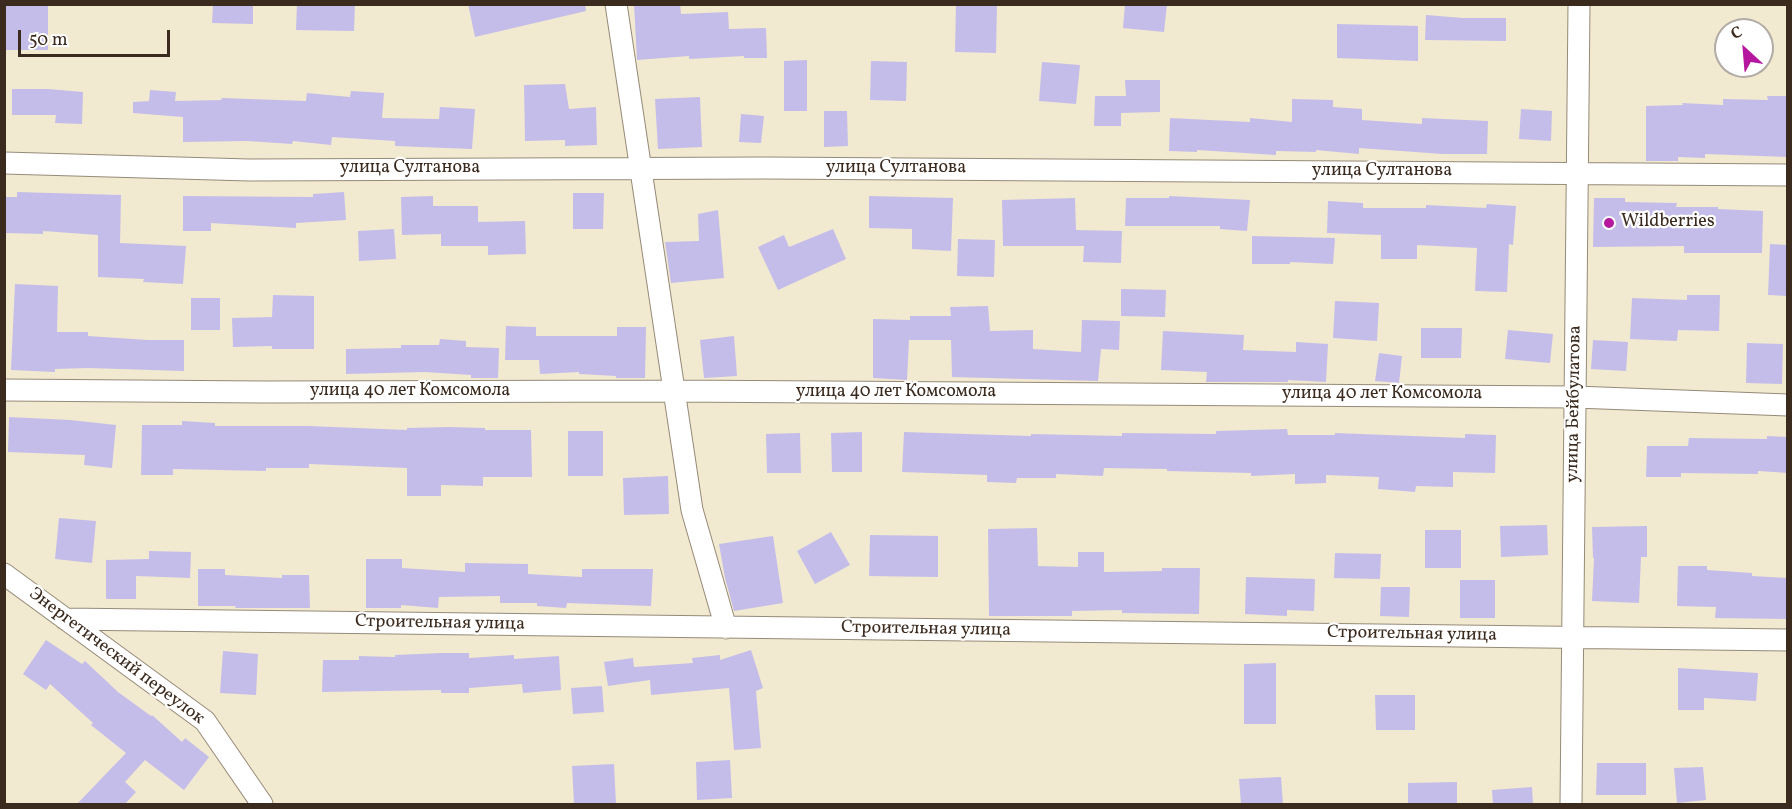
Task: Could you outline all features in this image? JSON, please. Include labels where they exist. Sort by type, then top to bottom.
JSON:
[{"type":"street","points":[[616,4],[693,510],[726,628]]},
{"type":"street","name":"улица Бейбулатова","points":[[1571,804],[1579,4]]},
{"type":"street","name":"улица Султанова","points":[[4,164],[249,170],[642,168],[1788,175]]},
{"type":"street","name":"улица 40 лет Комсомола","points":[[4,390],[674,391],[1575,397],[1788,405]]},
{"type":"street","name":"Энергетический переулок","points":[[4,574],[205,721],[262,804]]},
{"type":"street","name":"Строительная улица","points":[[65,619],[1788,640]]},
{"type":"building","points":[[4,4],[48,4],[48,50],[4,50]]},
{"type":"building","points":[[213,4],[253,4],[253,24],[212,23]]},
{"type":"building","points":[[297,4],[355,4],[354,31],[296,30]]},
{"type":"building","points":[[468,4],[585,4],[586,11],[475,37]]},
{"type":"building","points":[[634,4],[680,4],[681,14],[728,12],[729,29],[766,28],[767,58],[744,58],[744,56],[689,59],[689,56],[637,60]]},
{"type":"building","points":[[956,4],[997,4],[996,53],[955,52]]},
{"type":"building","points":[[1125,4],[1167,4],[1164,32],[1123,28]]},
{"type":"building","points":[[1426,15],[1506,18],[1506,41],[1425,40]]},
{"type":"building","points":[[1337,24],[1418,26],[1418,61],[1337,58]]},
{"type":"building","points":[[807,60],[807,111],[784,111],[784,61]]},
{"type":"building","points":[[871,61],[907,62],[906,101],[870,100]]},
{"type":"building","points":[[1042,62],[1080,65],[1076,104],[1039,101]]},
{"type":"building","points":[[1125,80],[1160,80],[1160,112],[1121,113],[1121,126],[1094,126],[1095,96],[1126,96]]},
{"type":"building","points":[[565,84],[569,109],[596,107],[597,145],[565,146],[565,140],[525,141],[524,85]]},
{"type":"building","points":[[12,89],[83,92],[82,124],[55,123],[56,115],[12,115]]},
{"type":"building","points":[[150,90],[176,92],[175,101],[221,100],[222,98],[306,101],[307,93],[350,97],[351,91],[384,93],[382,118],[439,119],[440,107],[475,109],[472,149],[395,146],[395,141],[332,137],[331,145],[293,141],[292,144],[247,141],[183,142],[183,117],[133,113],[133,102],[149,101]]},
{"type":"building","points":[[1767,96],[1788,96],[1788,157],[1705,154],[1705,158],[1678,157],[1678,161],[1646,161],[1646,106],[1683,105],[1682,103],[1723,105],[1723,99],[1768,100]]},
{"type":"building","points":[[700,97],[702,147],[658,149],[655,99]]},
{"type":"building","points":[[1292,99],[1333,100],[1333,107],[1362,109],[1362,120],[1422,124],[1422,118],[1488,121],[1487,154],[1443,154],[1359,148],[1359,154],[1316,150],[1316,152],[1276,151],[1276,155],[1197,150],[1197,152],[1169,151],[1170,118],[1250,122],[1250,118],[1292,122]]},
{"type":"building","points":[[1521,109],[1552,111],[1551,141],[1519,139]]},
{"type":"building","points":[[824,111],[847,111],[848,146],[824,147]]},
{"type":"building","points":[[741,114],[764,116],[761,143],[739,142]]},
{"type":"building","points":[[17,192],[121,195],[120,243],[186,246],[183,284],[98,277],[98,235],[43,231],[43,234],[4,233],[4,197],[17,197]]},
{"type":"building","points":[[344,192],[346,220],[296,223],[296,228],[211,223],[211,231],[183,231],[183,196],[313,197],[313,194]]},
{"type":"building","points":[[573,193],[604,193],[603,229],[573,229]]},
{"type":"building","points":[[433,196],[433,206],[478,206],[478,222],[525,221],[526,254],[488,255],[488,246],[441,246],[441,234],[402,235],[401,197]]},
{"type":"building","points":[[869,196],[953,198],[951,251],[912,249],[912,229],[869,228]]},
{"type":"building","points":[[1169,196],[1250,200],[1247,231],[1220,229],[1220,226],[1125,226],[1126,198],[1169,198]]},
{"type":"building","points":[[1075,198],[1076,230],[1122,231],[1121,263],[1083,262],[1084,246],[1003,246],[1002,200]]},
{"type":"building","points":[[1594,198],[1625,198],[1625,202],[1677,203],[1676,207],[1718,207],[1718,209],[1763,211],[1762,253],[1684,253],[1684,246],[1593,247]]},
{"type":"building","points":[[1328,201],[1363,203],[1363,208],[1426,208],[1426,205],[1486,208],[1487,204],[1516,206],[1513,245],[1509,244],[1507,292],[1475,291],[1477,248],[1417,245],[1417,259],[1381,259],[1381,235],[1327,233]]},
{"type":"building","points":[[718,210],[724,278],[671,283],[665,242],[699,241],[698,214]]},
{"type":"building","points":[[394,229],[396,259],[359,261],[358,231]]},
{"type":"building","points":[[833,229],[846,259],[778,290],[758,247],[784,235],[789,247]]},
{"type":"building","points":[[1252,236],[1335,238],[1333,264],[1290,262],[1290,264],[1252,264]]},
{"type":"building","points":[[958,239],[995,240],[994,277],[957,276]]},
{"type":"building","points":[[1770,244],[1788,245],[1788,296],[1768,295]]},
{"type":"building","points":[[15,284],[58,286],[57,332],[88,332],[88,336],[148,340],[184,340],[184,371],[88,368],[55,369],[55,372],[11,370]]},
{"type":"building","points":[[1121,289],[1166,290],[1165,317],[1121,316]]},
{"type":"building","points":[[273,295],[314,296],[314,349],[272,349],[272,346],[233,347],[232,318],[272,317]]},
{"type":"building","points":[[1687,295],[1720,295],[1719,331],[1678,330],[1677,341],[1630,339],[1632,298],[1687,300]]},
{"type":"building","points":[[191,298],[220,298],[220,330],[191,330]]},
{"type":"building","points":[[1335,301],[1379,303],[1377,341],[1333,338]]},
{"type":"building","points":[[988,306],[990,331],[1033,330],[1033,349],[1081,352],[1082,320],[1120,321],[1119,350],[1101,349],[1098,381],[952,377],[951,340],[909,340],[907,380],[873,378],[873,319],[910,320],[910,316],[951,316],[950,307]]},
{"type":"building","points":[[506,326],[536,327],[536,336],[617,336],[617,327],[646,327],[645,378],[616,378],[616,376],[579,374],[579,372],[540,374],[539,360],[505,360]]},
{"type":"building","points":[[1421,328],[1462,328],[1461,358],[1421,358]]},
{"type":"building","points":[[1508,330],[1553,334],[1550,363],[1505,359]]},
{"type":"building","points":[[1163,331],[1244,335],[1243,350],[1296,352],[1296,342],[1328,344],[1326,382],[1288,380],[1288,382],[1206,382],[1207,372],[1161,370]]},
{"type":"building","points":[[734,336],[737,376],[704,378],[700,340]]},
{"type":"building","points":[[440,339],[466,341],[466,347],[499,348],[498,378],[471,378],[471,375],[425,372],[346,374],[346,349],[439,345]]},
{"type":"building","points":[[1593,340],[1628,342],[1626,371],[1591,369]]},
{"type":"building","points":[[1747,343],[1783,344],[1782,384],[1746,383]]},
{"type":"building","points":[[1379,353],[1402,356],[1399,383],[1375,381]]},
{"type":"building","points":[[9,417],[116,425],[112,468],[84,465],[85,455],[8,452]]},
{"type":"building","points":[[182,421],[215,423],[215,426],[309,426],[407,430],[407,428],[449,427],[531,430],[532,477],[483,477],[483,486],[441,485],[441,496],[407,496],[407,468],[309,464],[309,468],[266,468],[266,471],[173,469],[173,475],[141,475],[142,425],[182,425]]},
{"type":"building","points":[[1287,429],[1288,435],[1335,435],[1335,433],[1465,438],[1465,434],[1496,435],[1495,473],[1453,472],[1453,487],[1416,486],[1415,492],[1378,489],[1379,477],[1326,475],[1326,483],[1295,484],[1295,474],[1251,476],[1251,473],[1104,468],[1103,476],[1056,474],[1056,478],[1017,478],[1016,483],[987,482],[987,475],[902,472],[904,432],[1122,436],[1122,433],[1216,434],[1216,431]]},
{"type":"building","points":[[568,431],[603,431],[603,476],[568,476]]},
{"type":"building","points":[[862,432],[862,472],[832,472],[831,433]]},
{"type":"building","points":[[800,433],[801,473],[767,473],[766,434]]},
{"type":"building","points":[[1767,436],[1788,437],[1788,473],[1758,471],[1758,474],[1681,473],[1681,477],[1646,477],[1647,446],[1688,446],[1689,438],[1767,439]]},
{"type":"building","points":[[668,476],[669,514],[624,515],[623,478]]},
{"type":"building","points":[[59,518],[96,521],[92,563],[55,559]]},
{"type":"building","points":[[1547,525],[1548,555],[1501,557],[1500,526]]},
{"type":"building","points":[[1647,526],[1647,557],[1641,557],[1639,603],[1592,601],[1594,558],[1592,527]]},
{"type":"building","points":[[1037,528],[1038,566],[1078,567],[1078,552],[1104,552],[1104,572],[1200,568],[1199,614],[1122,613],[1122,610],[1072,611],[1072,616],[989,616],[988,529]]},
{"type":"building","points":[[1425,530],[1461,530],[1461,568],[1425,568]]},
{"type":"building","points":[[831,532],[850,565],[815,584],[797,551]]},
{"type":"building","points":[[870,535],[938,536],[938,577],[869,576]]},
{"type":"building","points":[[773,536],[783,603],[734,611],[719,544]]},
{"type":"building","points":[[149,551],[191,552],[190,578],[136,576],[136,599],[106,599],[106,560],[149,559]]},
{"type":"building","points":[[1335,553],[1381,554],[1380,579],[1334,578]]},
{"type":"building","points":[[366,559],[402,559],[402,568],[465,572],[465,563],[528,564],[528,574],[582,577],[582,569],[653,569],[651,606],[567,603],[566,608],[537,606],[537,603],[500,603],[500,596],[439,597],[438,608],[401,605],[401,608],[366,608]]},
{"type":"building","points":[[1678,566],[1707,566],[1707,570],[1788,578],[1788,619],[1715,618],[1716,607],[1677,606]]},
{"type":"building","points":[[198,569],[225,569],[225,575],[282,578],[282,575],[309,575],[310,608],[198,606]]},
{"type":"building","points":[[1246,577],[1315,579],[1314,611],[1287,610],[1287,616],[1245,614]]},
{"type":"building","points":[[1460,580],[1495,580],[1495,618],[1460,618]]},
{"type":"building","points":[[1381,587],[1410,587],[1409,617],[1380,616]]},
{"type":"building","points":[[46,640],[82,664],[85,661],[118,692],[152,715],[182,742],[185,738],[209,757],[184,790],[145,760],[125,782],[136,792],[125,804],[77,804],[126,753],[91,725],[93,723],[50,684],[46,690],[23,674]]},
{"type":"building","points":[[751,650],[763,688],[756,691],[761,748],[734,750],[729,688],[651,695],[650,680],[608,686],[604,662],[633,658],[634,667],[693,663],[692,658],[720,655],[720,660]]},
{"type":"building","points":[[223,651],[258,654],[256,695],[220,693]]},
{"type":"building","points":[[469,653],[469,658],[514,655],[514,659],[559,656],[561,690],[523,693],[522,684],[469,688],[469,693],[441,693],[441,690],[322,692],[323,660],[359,660],[359,656],[395,657],[395,655]]},
{"type":"building","points":[[1276,663],[1276,724],[1244,724],[1244,664]]},
{"type":"building","points":[[1678,668],[1758,673],[1756,701],[1704,698],[1704,710],[1678,710]]},
{"type":"building","points":[[602,686],[604,712],[573,714],[571,688]]},
{"type":"building","points":[[1375,695],[1415,695],[1415,730],[1376,730]]},
{"type":"building","points":[[730,760],[732,798],[697,800],[696,762]]},
{"type":"building","points":[[1597,763],[1646,763],[1646,795],[1596,795]]},
{"type":"building","points":[[614,764],[616,804],[574,804],[572,766]]},
{"type":"building","points":[[1703,767],[1706,800],[1677,803],[1674,768]]},
{"type":"building","points":[[1281,777],[1283,804],[1241,804],[1239,779]]},
{"type":"building","points":[[1457,782],[1457,804],[1408,804],[1408,783]]},
{"type":"building","points":[[1532,787],[1533,804],[1493,804],[1492,790]]},
{"type":"place","name":"Wildberries","points":[[1609,223]]}]
